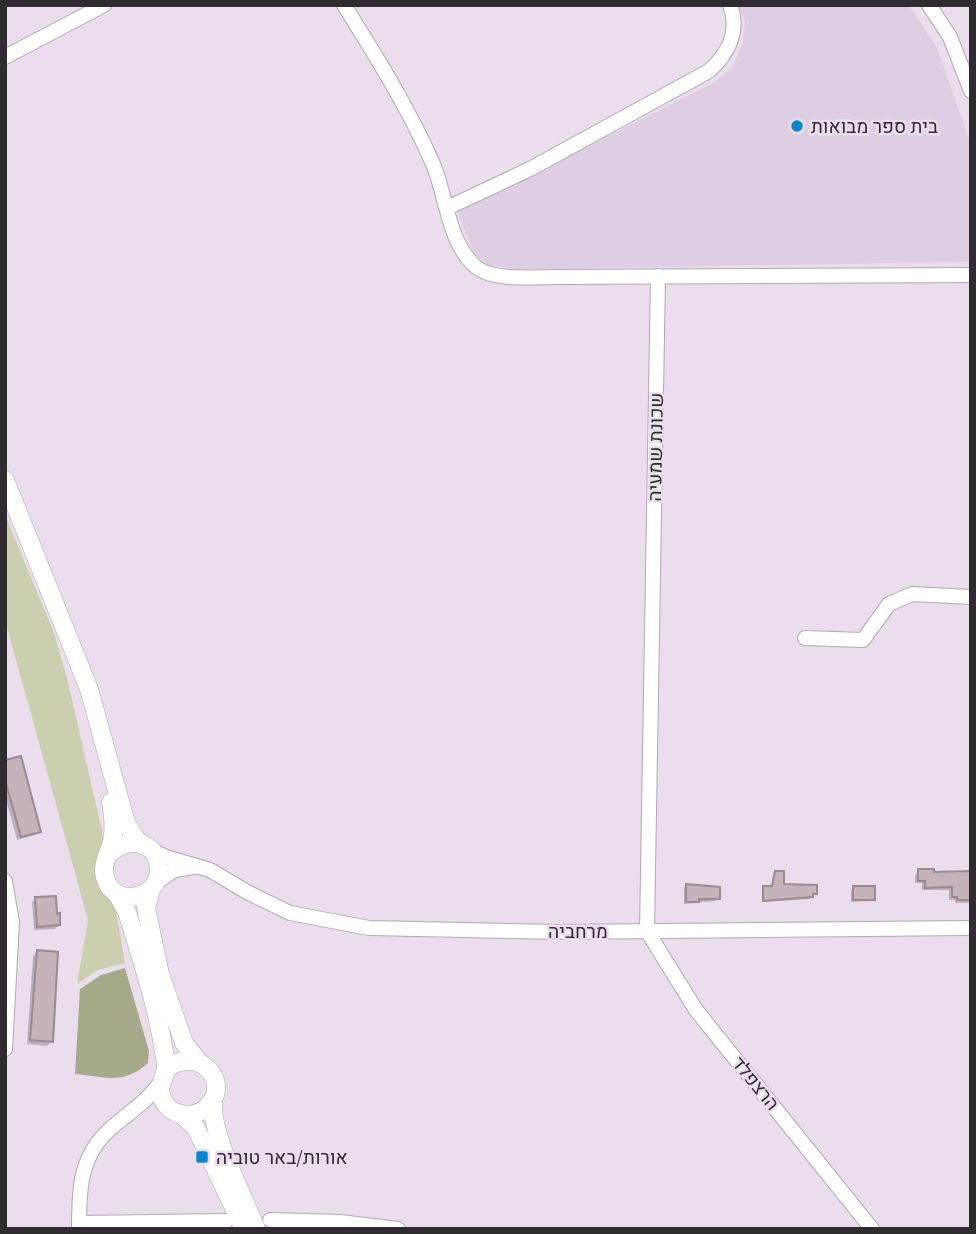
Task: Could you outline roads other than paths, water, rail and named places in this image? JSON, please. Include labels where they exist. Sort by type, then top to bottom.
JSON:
[{"type":"main road","points":[[5,480],[89,689],[126,823],[159,865],[146,908],[160,974],[184,1043],[212,1074],[215,1091],[212,1110],[220,1138],[263,1224]]},
{"type":"main road","points":[[105,750],[113,821],[110,853],[103,870],[105,880],[124,903],[159,1027],[163,1077],[161,1097],[196,1128],[244,1229]]},
{"type":"main road","points":[[110,853],[125,843],[147,847]]},
{"type":"main road","points":[[117,894],[135,898],[154,886]]},
{"type":"main road","points":[[163,1077],[182,1060],[199,1062]]},
{"type":"main road","points":[[176,1112],[200,1112],[213,1100]]},
{"type":"street","points":[[5,57],[104,5]]},
{"type":"street","points":[[344,5],[373,50],[433,166],[457,240],[477,268],[490,274],[554,277],[971,275]]},
{"type":"street","points":[[447,208],[530,169],[709,71],[722,60],[729,46],[734,27],[734,14],[730,5]]},
{"type":"street","points":[[929,5],[950,37],[971,91]]},
{"type":"street","name":"שכונת שמעיה","points":[[648,931],[658,276]]},
{"type":"street","points":[[805,638],[863,640],[889,604],[912,594],[971,597]]},
{"type":"street","name":"מרחביה","points":[[147,847],[166,857],[199,866],[290,913],[369,928],[560,932],[971,928]]},
{"type":"street","points":[[154,886],[174,870],[199,866]]},
{"type":"street","points":[[5,881],[12,922],[6,1049]]},
{"type":"street","name":"הרצפלד","points":[[648,931],[696,1010],[872,1229]]},
{"type":"street","points":[[163,1077],[143,1104],[106,1133],[86,1160],[79,1186],[79,1226],[226,1221]]},
{"type":"street","points":[[130,1115],[159,1106],[176,1112]]},
{"type":"street","points":[[263,1224],[340,1222],[398,1229]]},
{"type":"place","name":"בית ספר מבואות","points":[[797,126]]},
{"type":"place","name":"אורות/באר טוביה","points":[[202,1157]]}]
